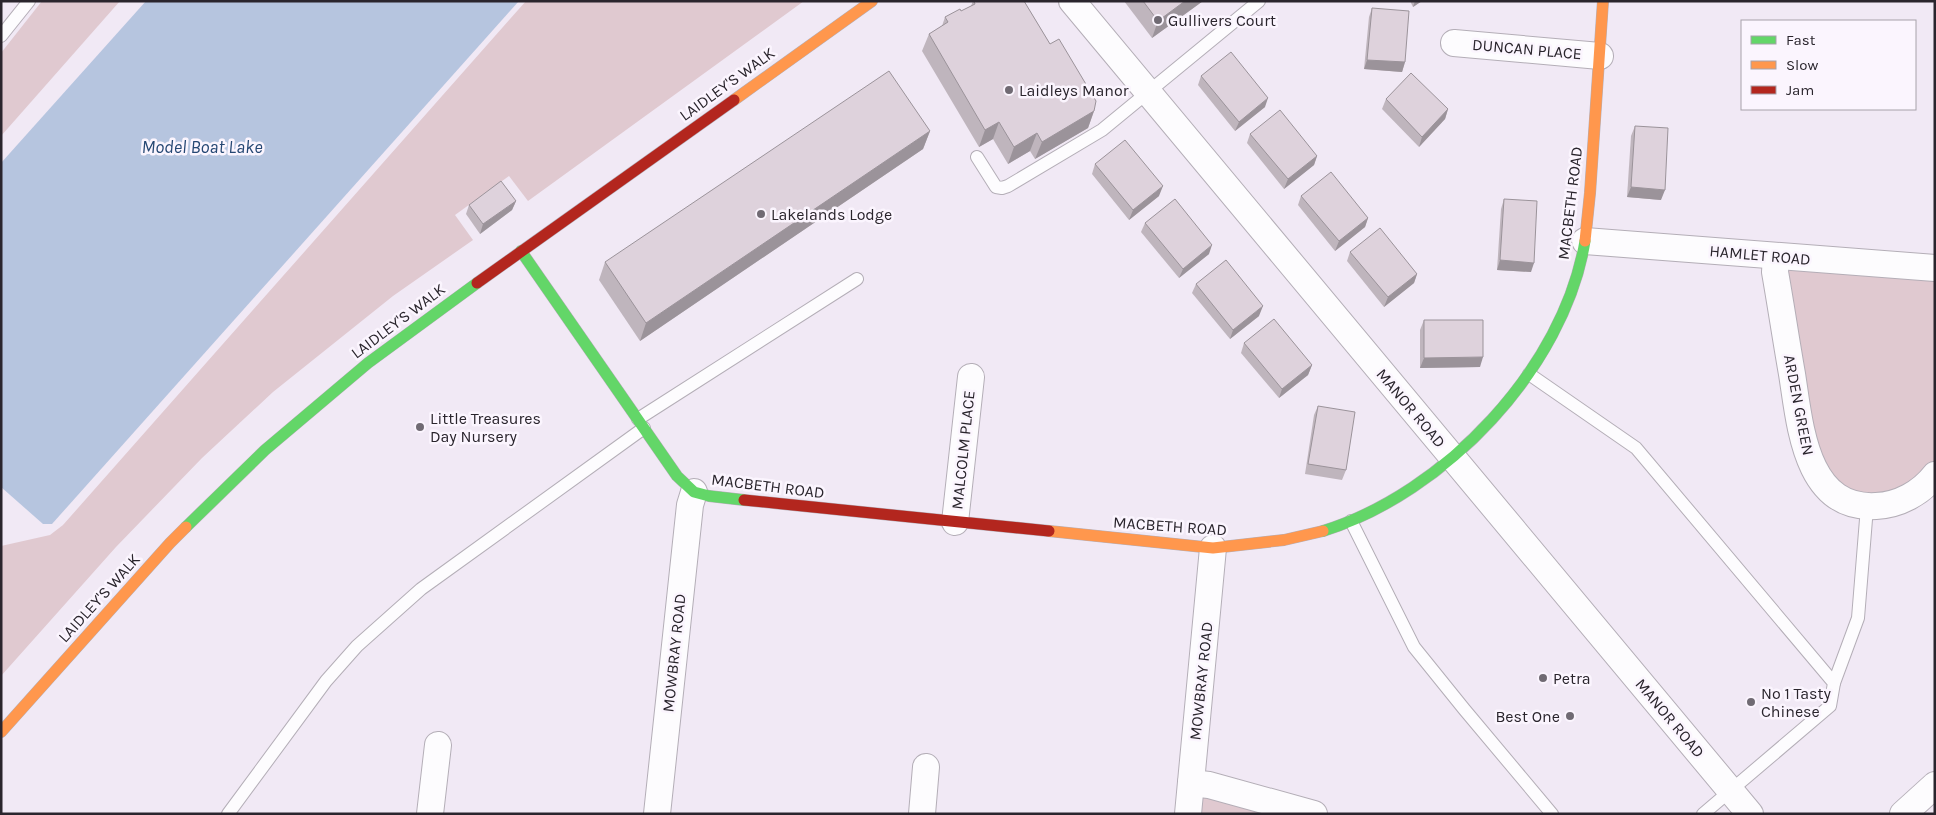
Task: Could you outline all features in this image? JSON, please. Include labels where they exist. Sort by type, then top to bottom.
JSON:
[{"type":"street","name":"LAIDLEY'S WALK","points":[[1,732],[170,543],[265,450],[368,363],[872,1]]},
{"type":"street","name":"MANOR ROAD","points":[[1072,1],[1750,814]]},
{"type":"street","name":"MACBETH ROAD","points":[[522,251],[677,476],[694,492],[709,496],[1213,548],[1280,541],[1313,534],[1351,521],[1402,493],[1451,456],[1494,417],[1529,374],[1552,336],[1566,308],[1578,274],[1585,241],[1603,1]]},
{"type":"street","name":"DUNCAN PLACE","points":[[1454,43],[1600,56]]},
{"type":"street","name":"HAMLET ROAD","points":[[1585,241],[1935,268]]},
{"type":"street","name":"ARDEN GREEN","points":[[1776,256],[1775,272],[1802,438],[1813,468],[1832,492],[1842,499],[1867,507],[1899,502],[1916,493],[1930,482],[1935,475]]},
{"type":"street","name":"MALCOLM PLACE","points":[[955,522],[971,377]]},
{"type":"street","name":"MOWBRAY ROAD","points":[[657,814],[690,505],[694,492]]},
{"type":"street","name":"MOWBRAY ROAD","points":[[1188,814],[1213,548]]},
{"type":"street","points":[[434,813],[438,745]]},
{"type":"street","points":[[922,814],[926,767]]},
{"type":"street","points":[[1191,783],[1209,785],[1314,814]]},
{"type":"street","points":[[1903,814],[1935,785]]},
{"type":"lane","points":[[1,36],[29,1]]},
{"type":"lane","points":[[977,156],[996,187],[1008,186],[1102,130],[1150,93],[1171,73],[1259,1]]},
{"type":"lane","points":[[228,814],[326,682],[357,646],[421,590],[641,424],[857,279]]},
{"type":"lane","points":[[1529,374],[1636,448],[1834,683]]},
{"type":"lane","points":[[1703,814],[1830,706],[1834,683],[1858,618],[1867,507]]},
{"type":"lane","points":[[1351,521],[1414,647],[1552,814]]},
{"type":"shaded area","points":[[42,1],[120,1],[1,136],[1,53]]},
{"type":"shaded area","points":[[526,1],[804,1],[528,201],[509,176],[455,215],[473,240],[393,296],[273,392],[202,458],[116,547],[1,676],[1,546],[50,535],[63,525]]},
{"type":"shaded area","points":[[1776,256],[1935,268],[1935,475],[1899,502],[1824,483]]},
{"type":"shaded area","points":[[1191,783],[1314,814],[1188,814]]},
{"type":"water","name":"Model Boat Lake","points":[[146,1],[519,1],[52,524],[43,524],[1,487],[1,163]]},
{"type":"building","name":"Laidleys Manor","points":[[974,1],[1024,1],[1050,44],[1059,39],[1096,101],[1094,111],[1042,142],[1037,133],[1014,147],[999,122],[985,130],[929,34],[948,22],[945,17],[975,4]]},
{"type":"building","points":[[1143,1],[1185,1],[1158,21]]},
{"type":"building","points":[[1372,8],[1409,11],[1405,62],[1367,60]]},
{"type":"building","points":[[1231,52],[1268,98],[1239,122],[1201,76]]},
{"type":"building","name":"Lakelands Lodge","points":[[889,71],[930,131],[646,323],[605,262]]},
{"type":"building","points":[[1411,73],[1448,109],[1422,137],[1386,99]]},
{"type":"building","points":[[1280,110],[1317,156],[1288,179],[1250,134]]},
{"type":"building","points":[[1635,126],[1668,128],[1665,190],[1631,187]]},
{"type":"building","points":[[1125,140],[1163,186],[1133,210],[1095,164]]},
{"type":"building","points":[[1331,172],[1368,218],[1339,241],[1301,196]]},
{"type":"building","points":[[501,181],[516,201],[483,224],[469,205]]},
{"type":"building","points":[[1175,199],[1212,245],[1183,269],[1145,223]]},
{"type":"building","points":[[1504,199],[1537,201],[1534,263],[1500,260]]},
{"type":"building","points":[[1380,228],[1417,274],[1388,297],[1350,252]]},
{"type":"building","points":[[1226,260],[1263,306],[1233,330],[1196,284]]},
{"type":"building","points":[[1274,319],[1312,365],[1282,389],[1244,343]]},
{"type":"building","points":[[1424,320],[1483,320],[1483,357],[1424,358]]},
{"type":"building","points":[[1318,406],[1355,412],[1346,470],[1308,464]]},
{"type":"traffic: fast","points":[[1323,531],[1368,513],[1412,488],[1454,456],[1492,419],[1525,379],[1552,335],[1573,288],[1585,241]]},
{"type":"traffic: fast","points":[[521,251],[677,476],[694,492],[709,496],[744,500]]},
{"type":"traffic: fast","points":[[186,527],[265,450],[368,363],[477,283]]},
{"type":"traffic: slow","points":[[734,100],[872,1]]},
{"type":"traffic: slow","points":[[1585,241],[1603,1]]},
{"type":"traffic: slow","points":[[1,732],[186,527]]},
{"type":"traffic: slow","points":[[1049,531],[1213,548],[1284,540],[1323,531]]},
{"type":"traffic: jam","points":[[477,283],[734,100]]},
{"type":"traffic: jam","points":[[744,500],[1049,531]]},
{"type":"place","name":"Gullivers Court","points":[[1158,20]]},
{"type":"place","name":"Laidleys Manor","points":[[1009,90]]},
{"type":"place","name":"Lakelands Lodge","points":[[761,214]]},
{"type":"place","name":"Little Treasures Day Nursery","points":[[420,427]]},
{"type":"place","name":"Petra","points":[[1543,678]]},
{"type":"place","name":"No 1 Tasty Chinese","points":[[1751,702]]},
{"type":"place","name":"Best One","points":[[1570,716]]}]
